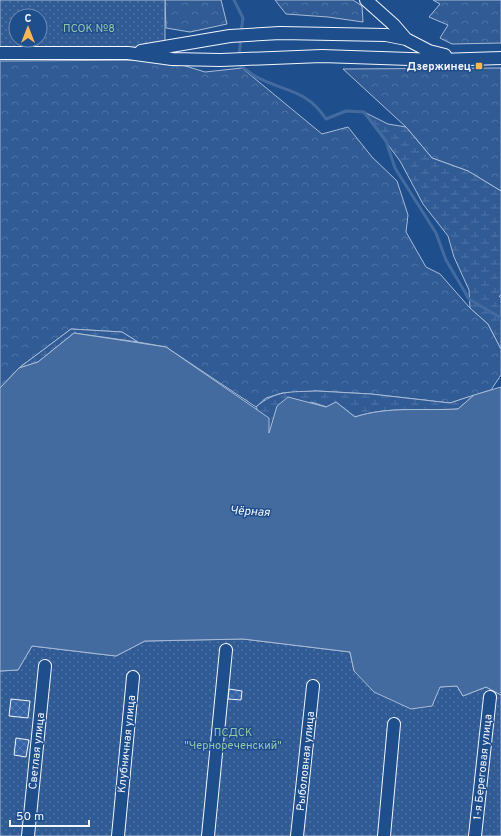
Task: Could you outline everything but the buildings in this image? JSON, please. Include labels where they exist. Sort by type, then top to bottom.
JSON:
[{"type":"street","points":[[366,0],[394,25],[406,39]]},
{"type":"street","points":[[128,53],[230,36],[264,33],[386,35],[406,39],[428,51],[464,59]]},
{"type":"street","points":[[0,53],[128,53],[172,59],[221,60],[322,56],[439,60],[501,58]]},
{"type":"street","points":[[208,836],[226,650]]},
{"type":"street","name":"Светлая улица","points":[[28,836],[45,666]]},
{"type":"street","name":"Клубничная улица","points":[[118,836],[133,676]]},
{"type":"street","name":"Рыболовная улица","points":[[297,836],[313,686]]},
{"type":"street","name":"1-я Береговая улица","points":[[475,836],[490,697]]},
{"type":"street","points":[[384,836],[394,724]]},
{"type":"green space","name":"ПСОК №8","points":[[0,0],[165,0],[165,51],[0,53]]},
{"type":"green space","points":[[165,0],[221,0],[227,24],[190,32],[166,28]]},
{"type":"green space","points":[[275,0],[353,0],[362,6],[363,22],[328,17],[286,14]]},
{"type":"green space","points":[[433,0],[501,0],[501,43],[452,44],[440,38],[448,25],[429,17],[440,4]]},
{"type":"green space","points":[[166,60],[205,72],[242,68],[322,134],[348,127],[372,157],[397,181],[408,215],[406,232],[426,267],[440,274],[470,308],[488,324],[501,349],[501,375],[491,390],[450,403],[371,394],[317,391],[282,393],[266,398],[256,407],[166,347],[138,342],[122,332],[71,329],[19,368],[0,388],[0,61]]},
{"type":"green space","points":[[501,68],[501,191],[468,171],[432,158],[406,127],[343,69]]},
{"type":"green space","points":[[364,112],[388,124],[406,127],[432,158],[468,171],[501,191],[501,296],[499,296],[501,298],[501,349],[488,324],[470,308],[469,290],[454,257],[448,236],[423,204],[400,161]]},
{"type":"green space","points":[[71,329],[122,332],[138,342],[74,333],[38,362],[19,368]]},
{"type":"green space","points":[[317,391],[371,394],[450,403],[474,395],[458,409],[380,411],[355,417],[336,402],[327,407],[311,402],[269,435],[256,407],[270,397],[284,393]]},
{"type":"green space","name":"ПСДСК \"Чернореченский\"","points":[[243,639],[350,652],[354,671],[432,706],[439,687],[457,686],[463,696],[486,687],[501,695],[501,836],[0,836],[0,671],[18,670],[32,646],[116,656],[145,641]]},
{"type":"water","name":"Чёрная","points":[[74,333],[166,347],[269,418],[269,433],[277,406],[288,397],[326,407],[336,402],[355,417],[380,411],[458,409],[474,395],[501,387],[501,695],[486,687],[463,696],[457,686],[440,687],[432,706],[411,709],[374,692],[354,671],[350,652],[243,639],[145,641],[116,656],[32,646],[18,670],[0,671],[0,388],[19,368],[38,362]]},
{"type":"waterway","points":[[234,0],[243,18],[241,32]]},
{"type":"waterway","points":[[239,56],[241,38]]},
{"type":"waterway","points":[[238,64],[263,80],[301,95],[310,101],[326,119],[346,111],[364,112],[386,141],[395,168],[436,233],[446,260],[469,299],[501,318]]},
{"type":"place","name":"Дзержинец","points":[[479,66]]}]
